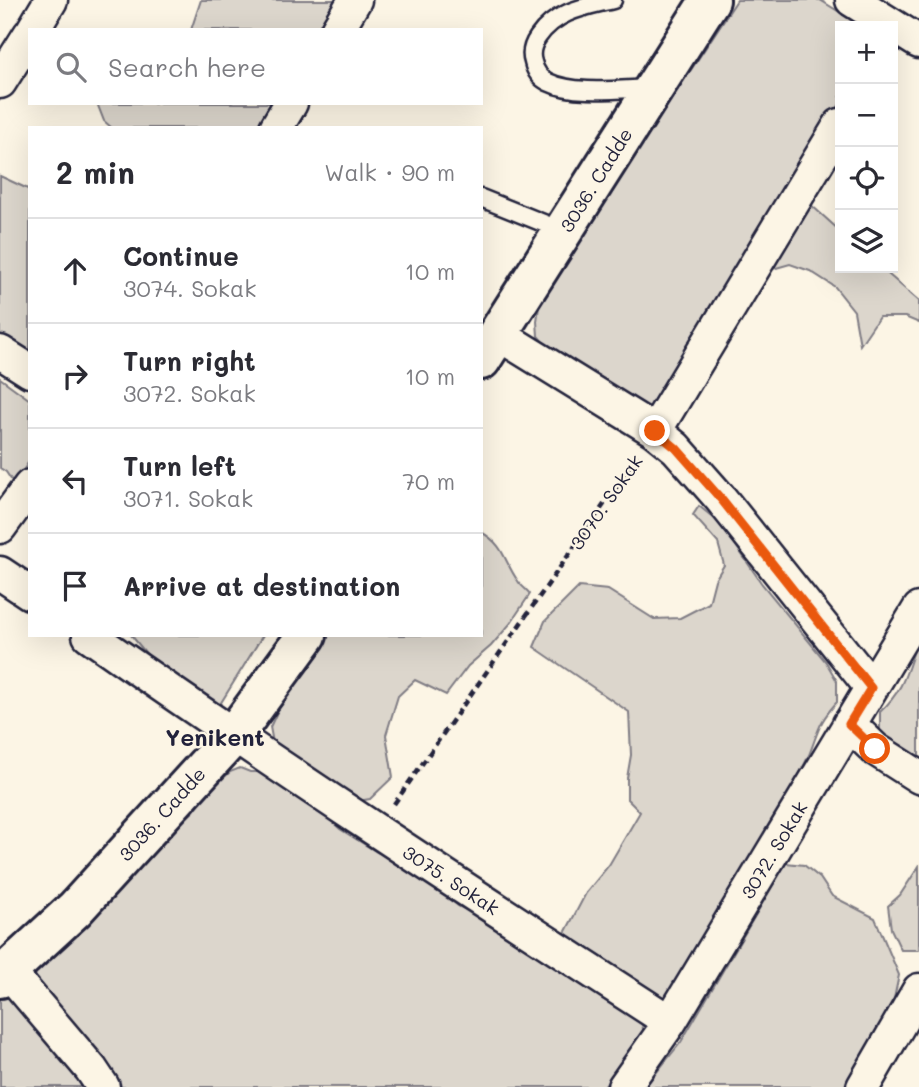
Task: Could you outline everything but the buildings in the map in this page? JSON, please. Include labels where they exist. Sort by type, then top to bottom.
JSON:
[{"type":"street","points":[[34,28],[51,0]]},
{"type":"street","points":[[338,28],[355,0]]},
{"type":"street","name":"3036. Cadde","points":[[489,347],[710,0]]},
{"type":"street","points":[[852,0],[903,36]]},
{"type":"street","points":[[0,82],[28,37]]},
{"type":"street","points":[[277,126],[290,105]]},
{"type":"street","points":[[655,431],[835,133]]},
{"type":"street","points":[[489,347],[655,431],[676,448],[721,499],[871,688]]},
{"type":"street","points":[[0,352],[28,370]]},
{"type":"street","points":[[0,527],[28,489]]},
{"type":"street","points":[[0,573],[28,592]]},
{"type":"street","name":"3072. Sokak","points":[[624,1087],[670,1022],[919,609]]},
{"type":"street","name":"3075. Sokak","points":[[92,637],[375,831],[670,1022]]},
{"type":"street","name":"3036. Cadde","points":[[4,974],[75,909],[233,736],[306,637]]},
{"type":"street","points":[[849,724],[875,749],[919,777]]},
{"type":"street","points":[[4,974],[91,1069],[103,1087]]},
{"type":"street","points":[[863,1087],[919,990]]},
{"type":"lane","points":[[613,0],[573,9],[543,29],[534,43],[531,58],[536,73],[547,82],[587,90],[654,88]]},
{"type":"lane","points":[[483,199],[563,231]]},
{"type":"path","name":"3070. Sokak","points":[[375,831],[655,431]]},
{"type":"shaded area","points":[[201,0],[338,0],[321,28],[192,28]]},
{"type":"shaded area","points":[[737,0],[820,0],[854,21],[835,21],[835,112],[651,409],[550,350],[538,336],[540,299]]},
{"type":"shaded area","points":[[98,105],[275,105],[262,126],[110,126],[104,121]]},
{"type":"shaded area","points":[[0,176],[28,189],[28,359],[0,340]]},
{"type":"shaded area","points":[[810,204],[835,226],[835,273],[887,273],[919,301],[919,323],[905,317],[879,317],[860,345],[854,311],[835,287],[810,271],[790,264],[769,270]]},
{"type":"shaded area","points":[[0,378],[28,399],[28,463],[14,484],[0,468]]},
{"type":"shaded area","points":[[699,506],[721,524],[762,584],[826,662],[837,681],[837,702],[822,721],[809,755],[777,819],[667,999],[658,997],[563,937],[586,893],[609,865],[640,812],[627,799],[631,755],[629,712],[534,647],[545,621],[579,587],[608,590],[654,619],[680,618],[709,603],[715,580],[724,565],[718,543],[693,515]]},
{"type":"shaded area","points":[[483,533],[500,548],[513,574],[530,594],[510,624],[491,646],[468,666],[446,695],[415,680],[398,696],[386,735],[393,777],[370,799],[346,803],[273,743],[270,727],[278,710],[327,637],[483,637]]},
{"type":"shaded area","points":[[133,637],[262,637],[217,709],[163,674]]},
{"type":"shaded area","points":[[919,637],[919,768],[880,733],[880,712],[901,686]]},
{"type":"shaded area","points":[[240,768],[261,772],[316,807],[340,829],[377,852],[398,860],[458,906],[497,926],[639,1018],[643,1033],[625,1062],[604,1087],[118,1087],[36,988],[35,964],[194,811],[206,794],[230,772]]},
{"type":"shaded area","points":[[786,863],[804,865],[820,878],[832,896],[875,918],[899,975],[892,1008],[845,1087],[645,1087],[681,1042]]},
{"type":"shaded area","points":[[919,866],[919,950],[901,950],[891,929],[888,906],[900,895]]},
{"type":"shaded area","points":[[0,997],[17,997],[91,1087],[0,1087]]},
{"type":"district","name":"Yenikent","points":[[215,738]]},
{"type":"route","points":[[655,431],[676,448],[721,499],[871,688],[849,724],[875,749]]}]
